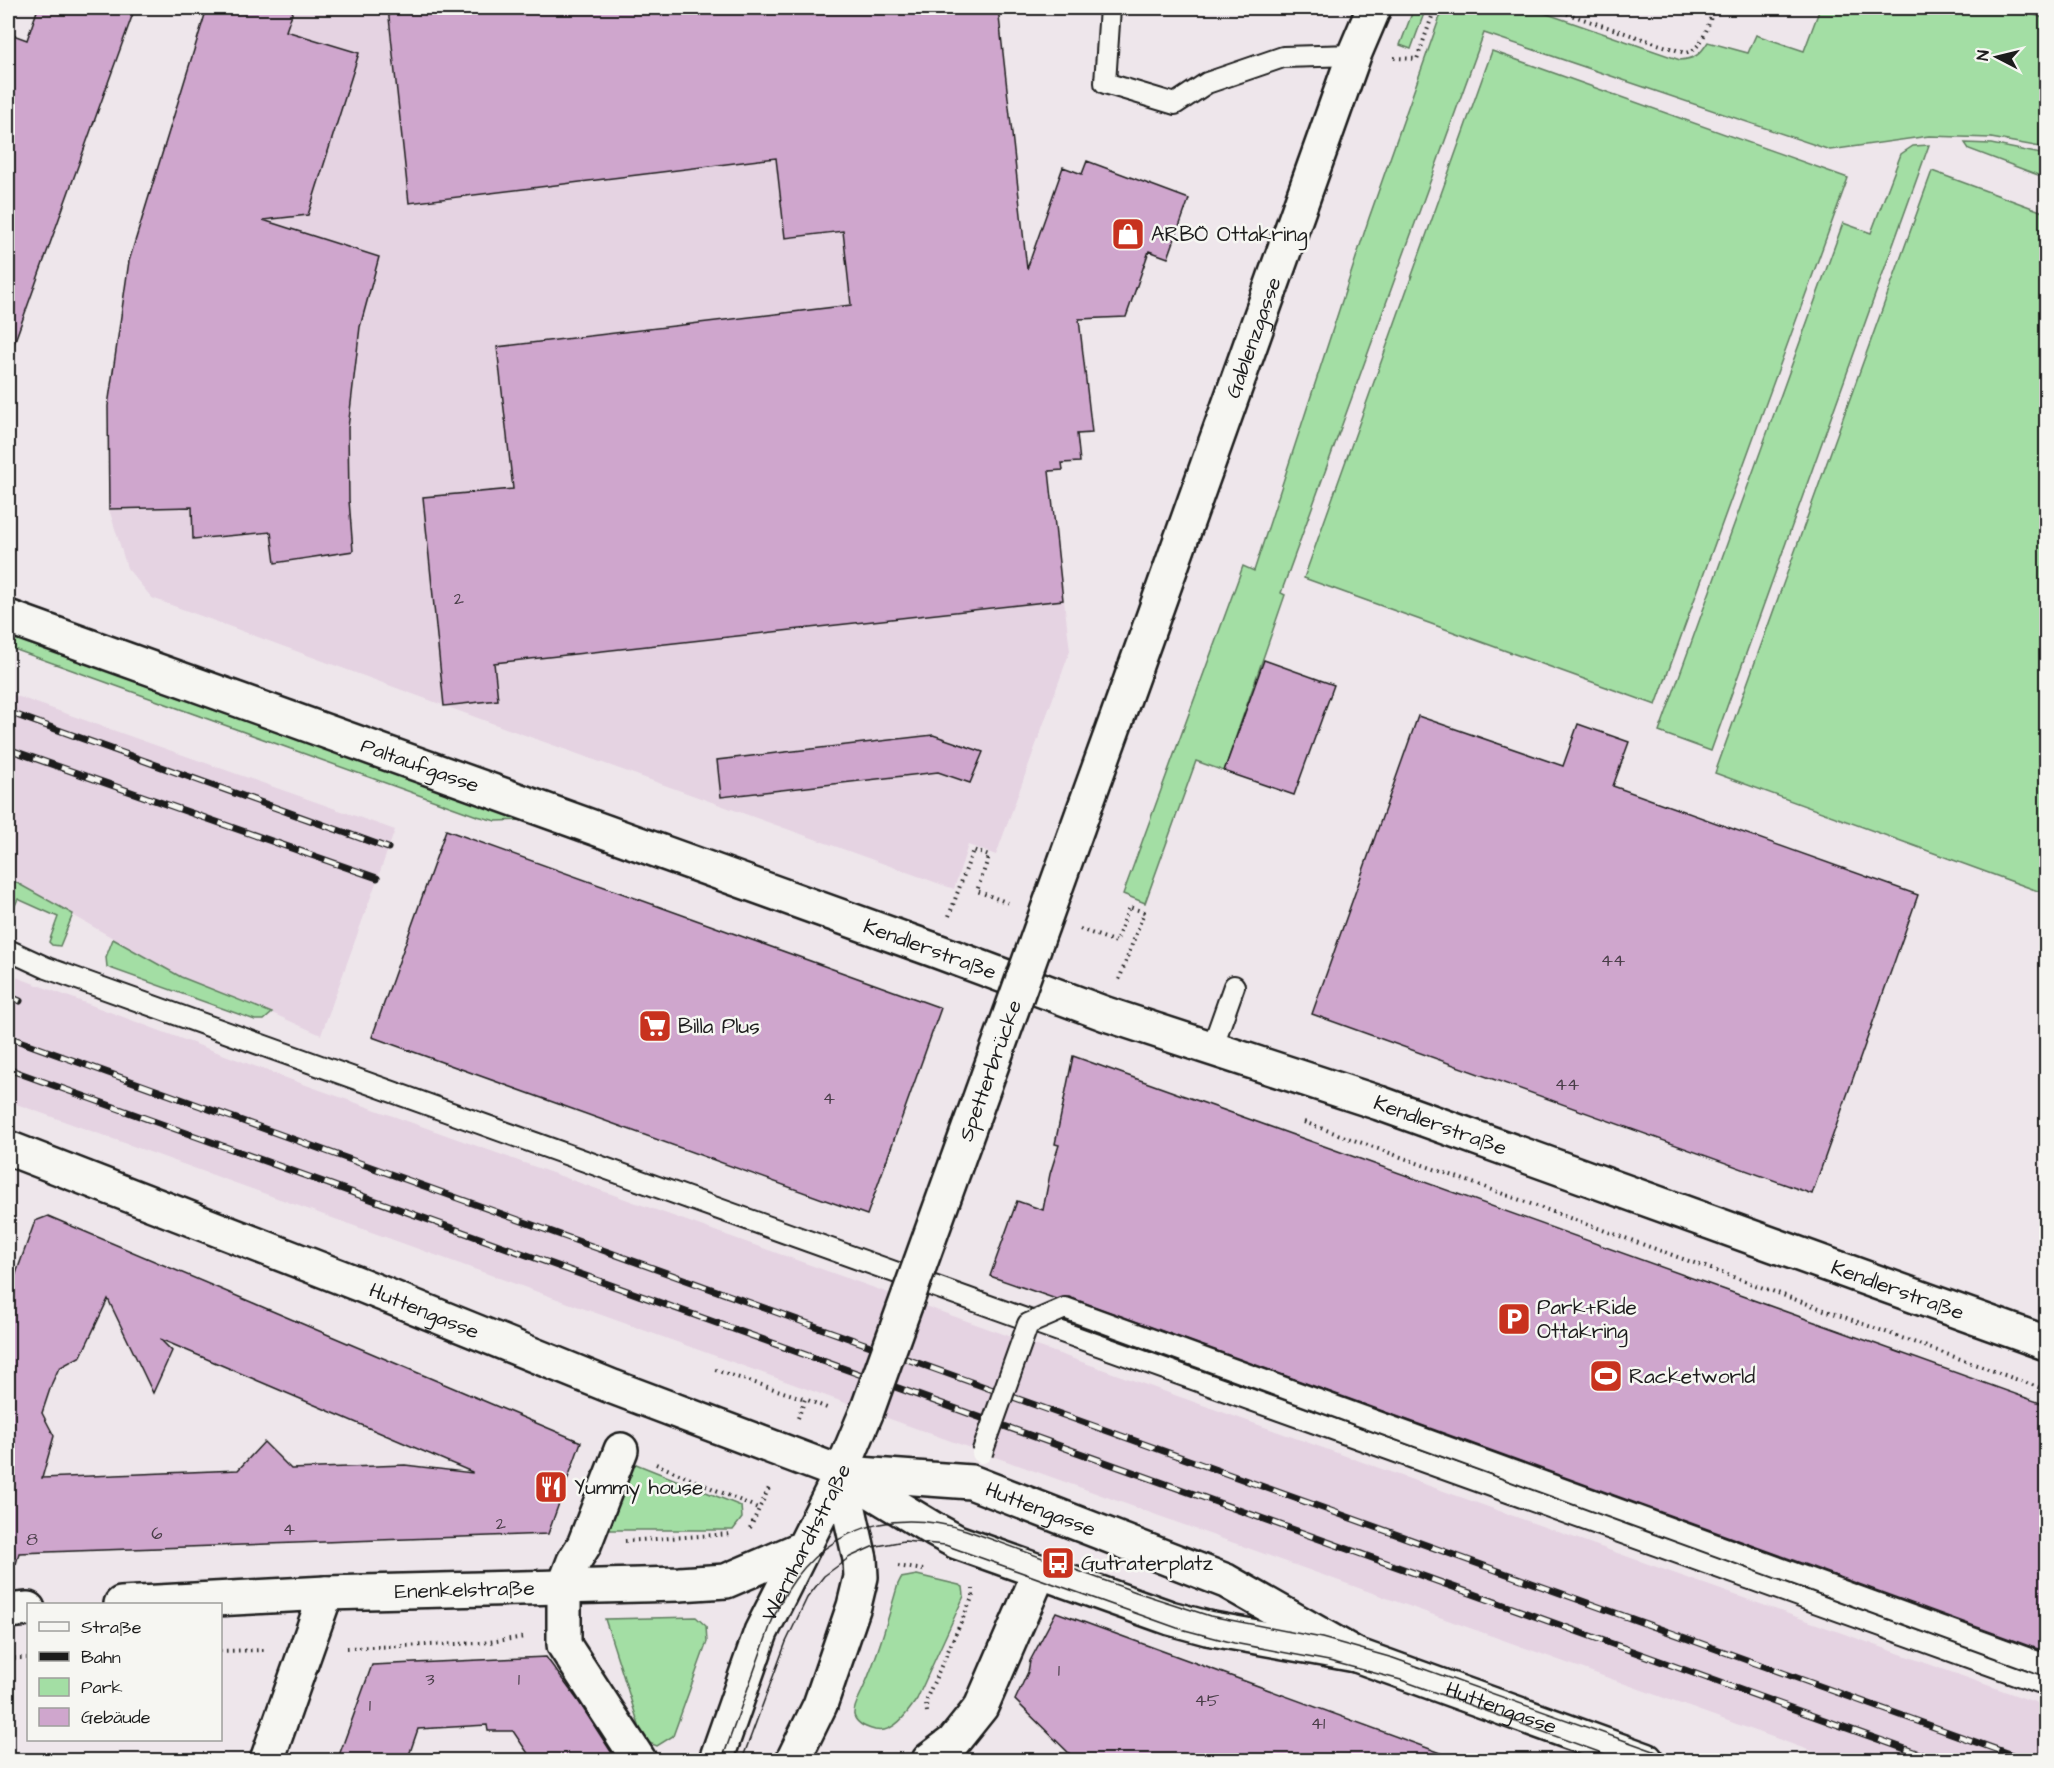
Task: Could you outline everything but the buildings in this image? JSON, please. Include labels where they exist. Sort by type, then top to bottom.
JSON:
[{"type":"street","name":"Gablenzgasse","points":[[1135,668],[1364,25]]},
{"type":"street","name":"Paltaufgasse","points":[[8,617],[832,914]]},
{"type":"street","name":"Spetterbrücke","points":[[841,1473],[867,1411],[1135,668]]},
{"type":"street","name":"Kendlerstraße","points":[[832,914],[1106,1014],[1379,1103],[2046,1343]]},
{"type":"street","name":"Huttengasse","points":[[8,1148],[350,1281],[613,1387],[841,1473],[957,1542],[1179,1621],[1356,1655]]},
{"type":"street","points":[[621,1450],[585,1545],[559,1587],[564,1645],[639,1761]]},
{"type":"street","name":"Huttengasse","points":[[841,1473],[976,1467],[1226,1581],[1356,1655],[1646,1761]]},
{"type":"street","name":"Wernhardtstraße","points":[[716,1761],[761,1632],[841,1473]]},
{"type":"street","name":"Wernhardtstraße","points":[[793,1761],[820,1706],[854,1606],[861,1577],[859,1553],[841,1473]]},
{"type":"street","name":"Enenkelstraße","points":[[155,1603],[326,1593],[726,1581],[803,1548]]},
{"type":"street","points":[[952,1754],[981,1707],[1040,1571]]},
{"type":"street","points":[[267,1761],[326,1593]]},
{"type":"street","points":[[8,1611],[27,1610]]},
{"type":"lane","points":[[1110,8],[1105,83],[1175,104],[1207,83],[1283,57],[1364,25]]},
{"type":"lane","points":[[8,950],[47,968],[2046,1685]]},
{"type":"lane","points":[[1212,1048],[1234,986]]},
{"type":"lane","points":[[976,1467],[1028,1324],[1065,1308],[2046,1665]]},
{"type":"path","points":[[1364,25],[1417,59],[1435,8]]},
{"type":"path","points":[[1550,8],[1684,53],[1692,51],[1702,39],[1714,8]]},
{"type":"path","points":[[937,951],[973,850],[989,856],[976,891]]},
{"type":"path","points":[[1116,942],[1129,907],[1144,912],[1131,947]]},
{"type":"path","points":[[715,1370],[805,1399]]},
{"type":"path","points":[[621,1450],[760,1509]]},
{"type":"path","points":[[585,1545],[598,1542],[738,1534]]},
{"type":"path","points":[[952,1754],[926,1711],[926,1704],[927,1695],[973,1596],[969,1582]]},
{"type":"path","points":[[222,1651],[482,1643],[520,1638],[543,1630],[551,1620],[556,1609],[559,1587]]},
{"type":"path","points":[[8,1659],[27,1658]]},
{"type":"shaded area","points":[[195,8],[998,8],[1038,364],[1084,360],[1092,433],[1077,434],[1080,462],[1062,463],[1063,470],[1049,472],[1070,651],[996,855],[968,845],[954,889],[152,598],[127,568],[109,509],[108,406],[129,261],[205,12]]},
{"type":"shaded area","points":[[8,693],[395,830],[321,1035],[181,977],[8,878]]},
{"type":"shaded area","points":[[8,974],[289,1079],[2046,1706],[2046,1760],[1836,1760],[8,1101]]},
{"type":"green space","points":[[1414,8],[1426,8],[1411,49],[1400,45]]},
{"type":"green space","points":[[1443,8],[1530,8],[1680,60],[1696,56],[1708,42],[1748,53],[1756,35],[1804,51],[1819,11],[1811,8],[2015,8],[2046,19],[2046,148],[1991,138],[1929,136],[1830,150],[1484,33],[1281,593],[1285,595],[1224,771],[1196,761],[1145,903],[1123,894],[1243,566],[1254,571],[1369,218]]},
{"type":"green space","points":[[1492,51],[1848,178],[1656,705],[1304,578]]},
{"type":"green space","points":[[1965,143],[1991,144],[2046,155],[2046,178],[1969,149]]},
{"type":"green space","points":[[1929,145],[1711,751],[1659,732],[1843,223],[1871,233],[1901,154],[1913,146]]},
{"type":"green space","points":[[1932,171],[2046,213],[2046,894],[1715,773]]},
{"type":"green space","points":[[8,627],[527,820],[496,821],[477,816],[8,647]]},
{"type":"green space","points":[[8,878],[73,914],[60,946],[49,942],[58,917],[18,899],[8,921]]},
{"type":"green space","points":[[113,939],[181,977],[272,1013],[264,1020],[255,1020],[107,967],[106,957]]},
{"type":"green space","points":[[626,1460],[741,1506],[742,1518],[733,1530],[603,1530]]},
{"type":"green space","points":[[917,1575],[959,1585],[963,1587],[964,1596],[917,1699],[900,1721],[888,1729],[875,1730],[857,1721],[854,1715],[855,1709],[878,1650],[898,1584],[901,1578]]},
{"type":"green space","points":[[696,1617],[706,1626],[707,1642],[673,1736],[657,1746],[644,1741],[605,1619]]},
{"type":"tram line","points":[[722,1760],[772,1621],[787,1592],[805,1567],[826,1548],[849,1534],[876,1525],[904,1521],[934,1523],[966,1530],[1136,1592],[1210,1616],[1322,1638],[1393,1658],[1679,1760]]},
{"type":"tram line","points":[[742,1760],[786,1642],[807,1598],[824,1576],[850,1557],[872,1547],[904,1541],[945,1545],[1177,1628],[1234,1643],[1329,1661],[1401,1680],[1621,1760]]},
{"type":"railway","points":[[8,712],[388,848]]},
{"type":"railway","points":[[8,749],[377,878]]},
{"type":"railway","points":[[8,996],[20,1001]]},
{"type":"railway","points":[[8,1037],[2026,1760]]},
{"type":"railway","points":[[8,1069],[1936,1760]]},
{"type":"place","name":"ARBÖ Ottakring","points":[[1128,234]]},
{"type":"place","name":"Billa Plus","points":[[655,1026]]},
{"type":"place","name":"Park+Ride Ottakring","points":[[1514,1319]]},
{"type":"place","name":"Racketworld","points":[[1606,1376]]},
{"type":"place","name":"Yummy house","points":[[551,1487]]},
{"type":"place","name":"Gutraterplatz","points":[[1058,1563]]}]
